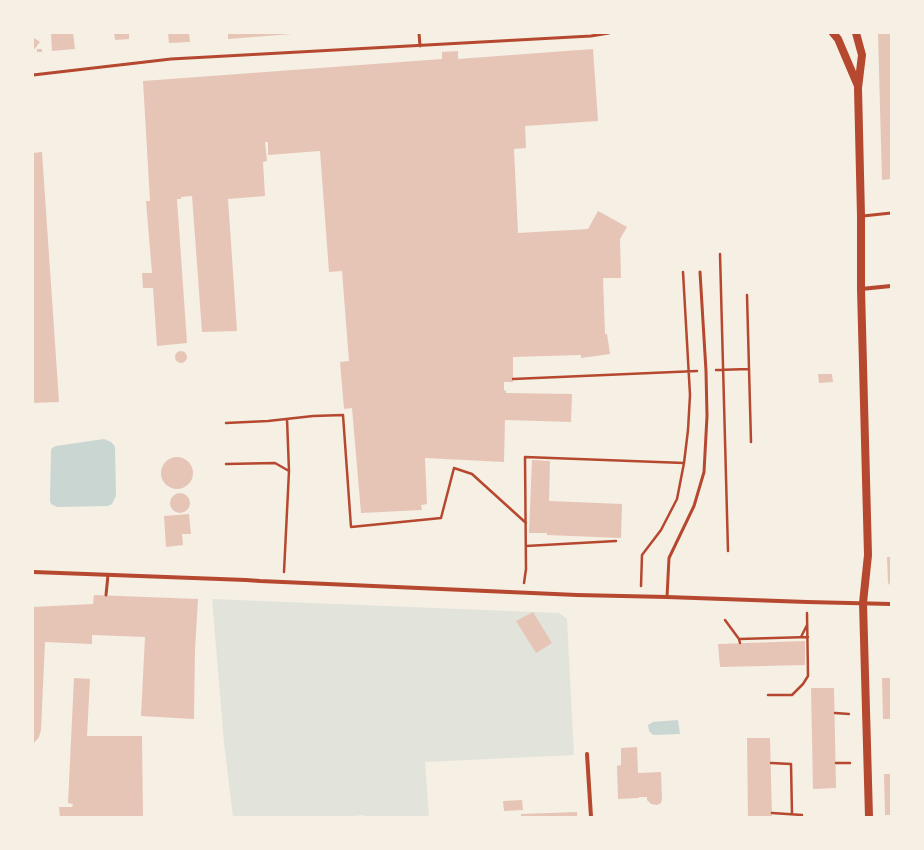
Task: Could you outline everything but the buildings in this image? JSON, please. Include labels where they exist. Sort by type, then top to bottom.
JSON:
[{"type":"main road","points":[[833,33],[838,40],[858,88]]},
{"type":"main road","points":[[856,33],[862,55],[858,88],[861,289],[868,555],[863,603],[869,817]]},
{"type":"street","points":[[861,289],[891,286]]},
{"type":"street","points":[[33,572],[523,593],[891,604]]},
{"type":"street","points":[[587,754],[591,817]]},
{"type":"lane","points":[[419,33],[420,46]]},
{"type":"lane","points":[[33,75],[171,59],[591,36],[609,33]]},
{"type":"lane","points":[[861,216],[891,213]]},
{"type":"lane","points":[[667,597],[670,558],[694,506],[704,472],[707,416],[700,272]]},
{"type":"lane","points":[[106,595],[108,575]]},
{"type":"path","points":[[720,254],[728,551]]},
{"type":"path","points":[[640,596],[642,555],[661,530],[677,499],[684,464],[690,395],[683,272]]},
{"type":"path","points":[[747,294],[751,442]]},
{"type":"path","points":[[513,379],[749,369]]},
{"type":"path","points":[[226,423],[344,414],[352,527],[440,518],[454,468],[472,474],[526,523]]},
{"type":"path","points":[[284,582],[289,471],[287,419]]},
{"type":"path","points":[[523,593],[526,569],[525,457],[684,464]]},
{"type":"path","points":[[226,464],[275,463],[289,471]]},
{"type":"path","points":[[526,546],[616,541]]},
{"type":"path","points":[[768,695],[792,695],[803,684],[808,676],[807,602]]},
{"type":"path","points":[[725,620],[739,639],[740,643]]},
{"type":"path","points":[[801,637],[808,623]]},
{"type":"path","points":[[739,639],[808,637]]},
{"type":"path","points":[[835,714],[849,714]]},
{"type":"path","points":[[770,763],[791,764],[792,814]]},
{"type":"path","points":[[836,763],[850,763]]},
{"type":"path","points":[[772,813],[802,815]]},
{"type":"shaded area","points":[[104,439],[111,442],[115,448],[116,496],[112,504],[108,506],[57,507],[51,504],[52,448],[56,446]]},
{"type":"shaded area","points":[[212,599],[559,613],[567,619],[574,755],[425,762],[429,817],[364,817],[364,815],[344,817],[233,817],[224,743]]},
{"type":"shaded area","points":[[678,720],[680,734],[653,735],[649,731],[648,725],[653,722]]}]
